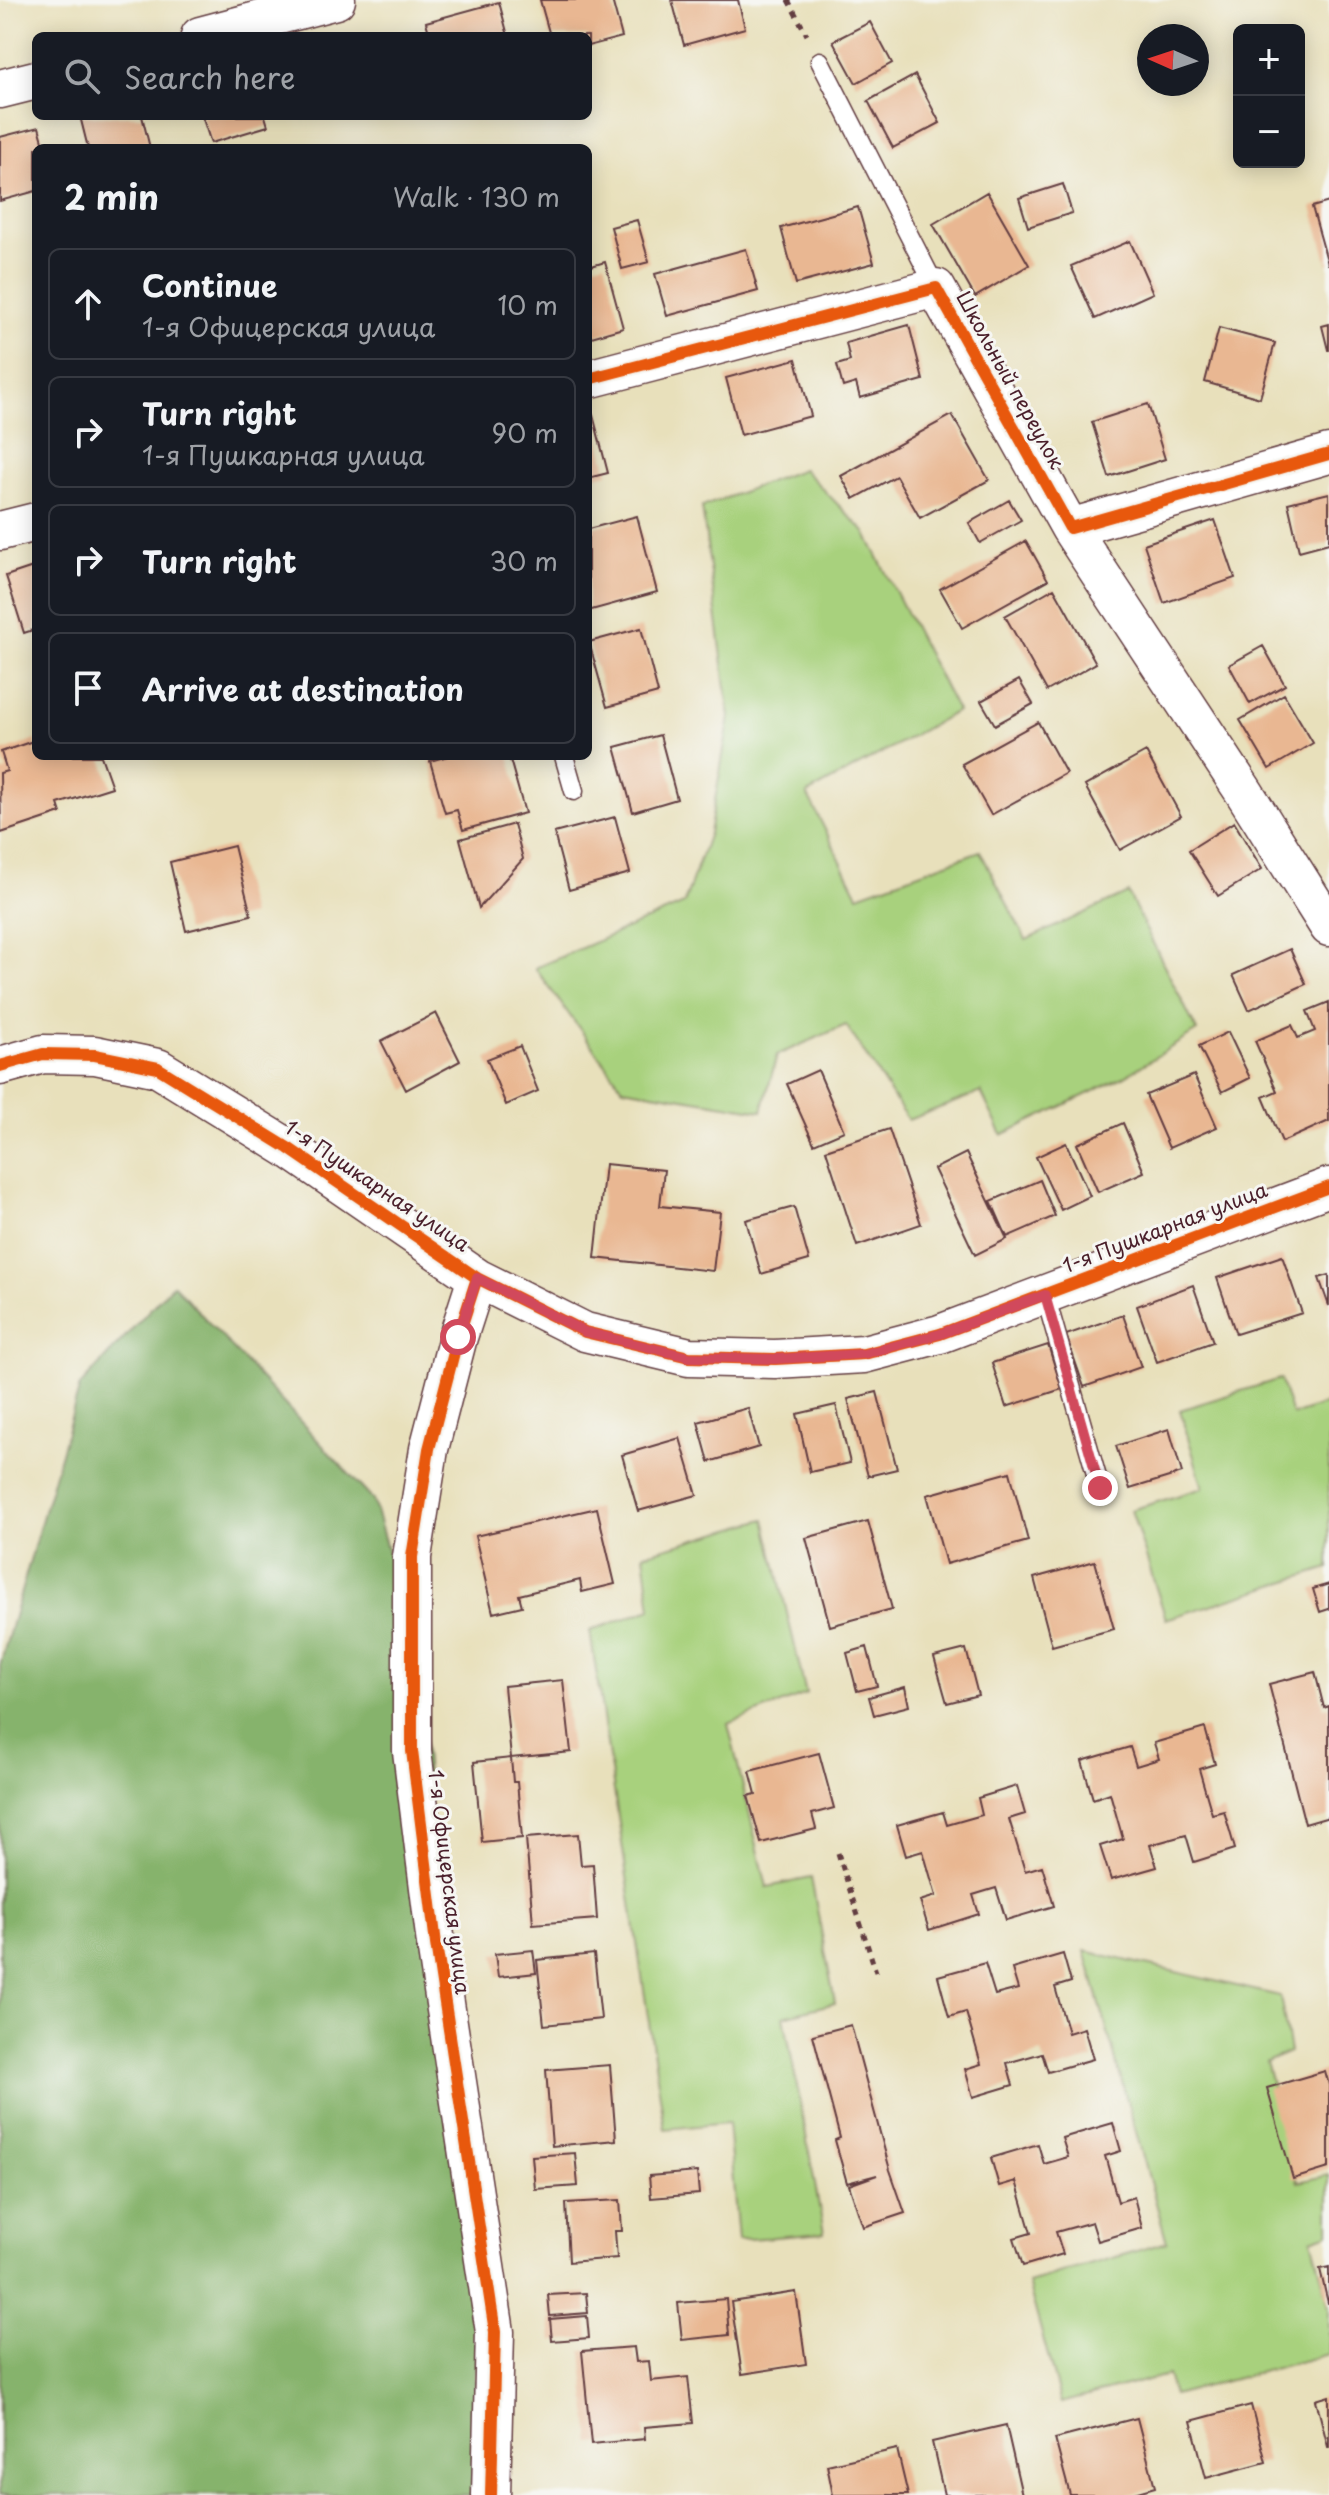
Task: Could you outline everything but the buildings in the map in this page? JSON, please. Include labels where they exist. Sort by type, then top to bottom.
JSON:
[{"type":"street","points":[[215,32],[336,0]]},
{"type":"street","points":[[0,89],[32,81]]},
{"type":"street","name":"Школьный переулок","points":[[592,378],[936,288],[1070,528],[1329,927]]},
{"type":"street","points":[[1070,528],[1329,454]]},
{"type":"street","points":[[0,531],[32,523]]},
{"type":"street","name":"1-я Пушкарная улица","points":[[0,1066],[43,1054],[95,1055],[158,1068],[288,1148],[477,1278],[585,1332],[689,1357],[775,1359],[864,1354],[940,1334],[1329,1187]]},
{"type":"street","name":"1-я Офицерская улица","points":[[477,1278],[429,1449],[412,1557],[412,1751],[436,1944],[495,2332],[491,2495]]},
{"type":"lane","points":[[820,61],[936,288]]},
{"type":"lane","points":[[565,760],[574,791]]},
{"type":"lane","points":[[1045,1295],[1100,1488]]},
{"type":"path","points":[[788,0],[820,61]]},
{"type":"path","points":[[838,1853],[876,1972]]},
{"type":"green space","points":[[803,469],[865,532],[957,711],[807,794],[858,895],[980,851],[1026,940],[1128,893],[1197,1031],[1125,1076],[1002,1135],[981,1092],[908,1120],[846,1025],[777,1055],[762,1111],[623,1088],[535,968],[684,904],[709,833],[730,717],[702,507]]},
{"type":"green space","points":[[173,1284],[373,1500],[416,1649],[476,2340],[472,2495],[0,2495],[0,1665],[80,1386]]},
{"type":"green space","points":[[1280,1379],[1292,1415],[1329,1403],[1329,1568],[1166,1619],[1131,1510],[1203,1488],[1180,1410]]},
{"type":"green space","points":[[765,1519],[806,1694],[728,1724],[767,1887],[811,1878],[835,2003],[784,2016],[824,2233],[738,2240],[728,2123],[665,2129],[590,1631],[651,1609],[644,1554]]},
{"type":"green space","points":[[1085,1951],[1280,1996],[1290,2052],[1266,2062],[1298,2182],[1329,2175],[1329,2233],[1312,2239],[1329,2306],[1329,2354],[1173,2395],[1167,2375],[1061,2403],[1028,2283],[1167,2242]]},
{"type":"cycle path","points":[[592,378],[936,288],[1070,528],[1329,454]]},
{"type":"cycle path","points":[[0,1066],[43,1054],[95,1055],[158,1068],[288,1148],[477,1278],[585,1332],[689,1357],[775,1359],[864,1354],[940,1334],[1329,1187]]},
{"type":"cycle path","points":[[477,1278],[429,1449],[412,1557],[412,1751],[436,1944],[495,2332],[491,2495]]},
{"type":"route","points":[[458,1337],[477,1278],[585,1332],[689,1357],[775,1359],[864,1354],[940,1334],[1045,1295],[1100,1488]]}]
